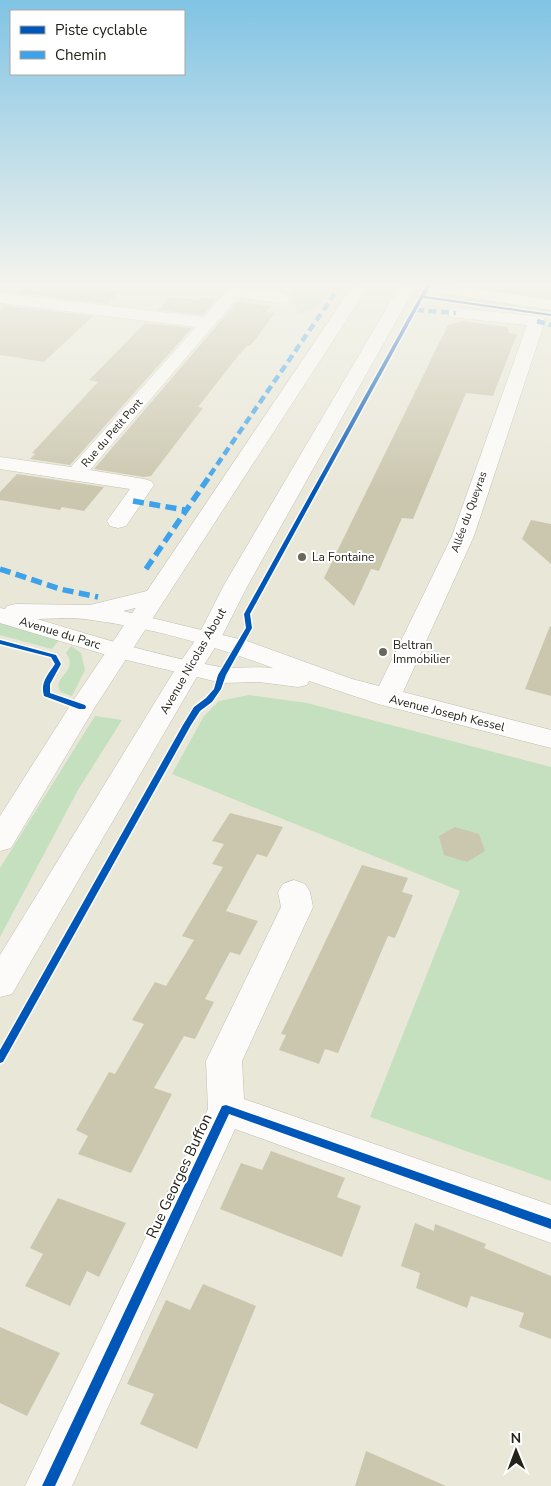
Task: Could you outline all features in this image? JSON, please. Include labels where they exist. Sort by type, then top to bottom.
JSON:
[{"type":"street","name":"Rue du Petit Pont","points":[[76,474],[183,351]]},
{"type":"street","points":[[0,840],[82,707],[317,351]]},
{"type":"street","name":"Avenue Nicolas About","points":[[0,984],[189,668],[209,638],[236,584],[368,351]]},
{"type":"street","name":"Allée du Queyras","points":[[387,698],[463,536],[526,351]]},
{"type":"street","name":"Rue du Petit Pont","points":[[0,463],[144,485],[118,521]]},
{"type":"street","name":"Avenue du Parc","points":[[90,612],[155,596]]},
{"type":"street","name":"Avenue du Parc","points":[[0,610],[90,612],[138,621]]},
{"type":"street","name":"Avenue du Parc","points":[[0,615],[119,650]]},
{"type":"street","name":"Avenue Joseph Kessel","points":[[138,621],[238,646],[344,685],[387,698],[551,739]]},
{"type":"street","name":"Avenue Joseph Kessel","points":[[119,650],[189,668],[222,674],[259,674],[344,685]]},
{"type":"street","name":"Rue Georges Buffon","points":[[48,1486],[226,1109],[224,1061],[297,907],[294,892]]},
{"type":"street","name":"Rue Georges Buffon","points":[[226,1109],[551,1224]]},
{"type":"green space","points":[[0,622],[59,640],[52,649],[0,635]]},
{"type":"green space","points":[[71,646],[81,653],[85,670],[72,696],[61,692],[59,687],[61,678],[70,665],[66,653]]},
{"type":"green space","points":[[249,695],[307,703],[551,767],[551,1181],[370,1117],[460,891],[172,774],[204,716],[219,701]]},
{"type":"green space","points":[[95,716],[122,720],[78,790],[0,937],[0,868]]},
{"type":"building","points":[[0,351],[55,351],[44,362],[0,355]]},
{"type":"building","points":[[117,351],[171,351],[70,465],[30,459],[35,454],[32,453],[98,382],[89,380]]},
{"type":"building","points":[[195,351],[242,351],[198,407],[203,408],[151,476],[144,477],[94,469]]},
{"type":"building","points":[[435,351],[510,351],[493,396],[466,393],[413,519],[402,518],[379,571],[371,569],[354,606],[324,578]]},
{"type":"building","points":[[17,474],[104,487],[84,511],[62,507],[60,510],[0,500],[0,492]]},
{"type":"building","points":[[531,520],[551,524],[551,564],[522,539]]},
{"type":"building","points":[[551,627],[551,696],[525,689]]},
{"type":"building","points":[[230,813],[283,827],[267,857],[257,854],[226,911],[258,921],[240,955],[230,952],[205,999],[214,1002],[195,1039],[184,1036],[154,1088],[172,1094],[131,1173],[78,1154],[88,1136],[76,1130],[109,1072],[115,1074],[144,1024],[132,1020],[155,982],[166,986],[194,940],[182,936],[223,867],[212,864],[224,844],[212,841]]},
{"type":"building","points":[[455,827],[479,834],[485,851],[467,862],[444,855],[439,836]]},
{"type":"building","points":[[362,865],[408,878],[402,892],[413,895],[395,938],[388,936],[338,1053],[325,1049],[319,1064],[279,1050],[286,1035],[281,1034]]},
{"type":"building","points":[[271,1151],[345,1178],[337,1197],[361,1206],[342,1257],[220,1209],[241,1163],[262,1170]]},
{"type":"building","points":[[58,1198],[126,1223],[99,1277],[87,1271],[70,1306],[25,1286],[43,1254],[30,1248]]},
{"type":"building","points":[[415,1223],[434,1231],[435,1224],[448,1229],[486,1244],[484,1248],[551,1276],[551,1339],[519,1327],[524,1313],[471,1296],[467,1308],[416,1288],[420,1273],[401,1266]]},
{"type":"building","points":[[203,1284],[256,1306],[197,1449],[140,1424],[154,1394],[127,1384],[166,1300],[190,1310]]},
{"type":"building","points":[[0,1327],[60,1353],[27,1416],[0,1403]]},
{"type":"building","points":[[366,1451],[446,1486],[355,1486]]},
{"type":"marked path","points":[[146,569],[295,351]]},
{"type":"marked path","points":[[133,501],[185,510]]},
{"type":"marked path","points":[[0,569],[60,589],[98,597]]},
{"type":"cycle path","points":[[0,1059],[187,725],[197,709],[209,700],[217,689],[222,675],[249,628],[247,614],[392,351]]},
{"type":"cycle path","points":[[0,642],[54,656],[58,664],[46,684],[47,694],[82,707]]},
{"type":"cycle path","points":[[48,1486],[226,1109],[551,1224]]},
{"type":"place","name":"La Fontaine","points":[[302,557]]},
{"type":"place","name":"Beltran Immobilier","points":[[383,652]]}]
